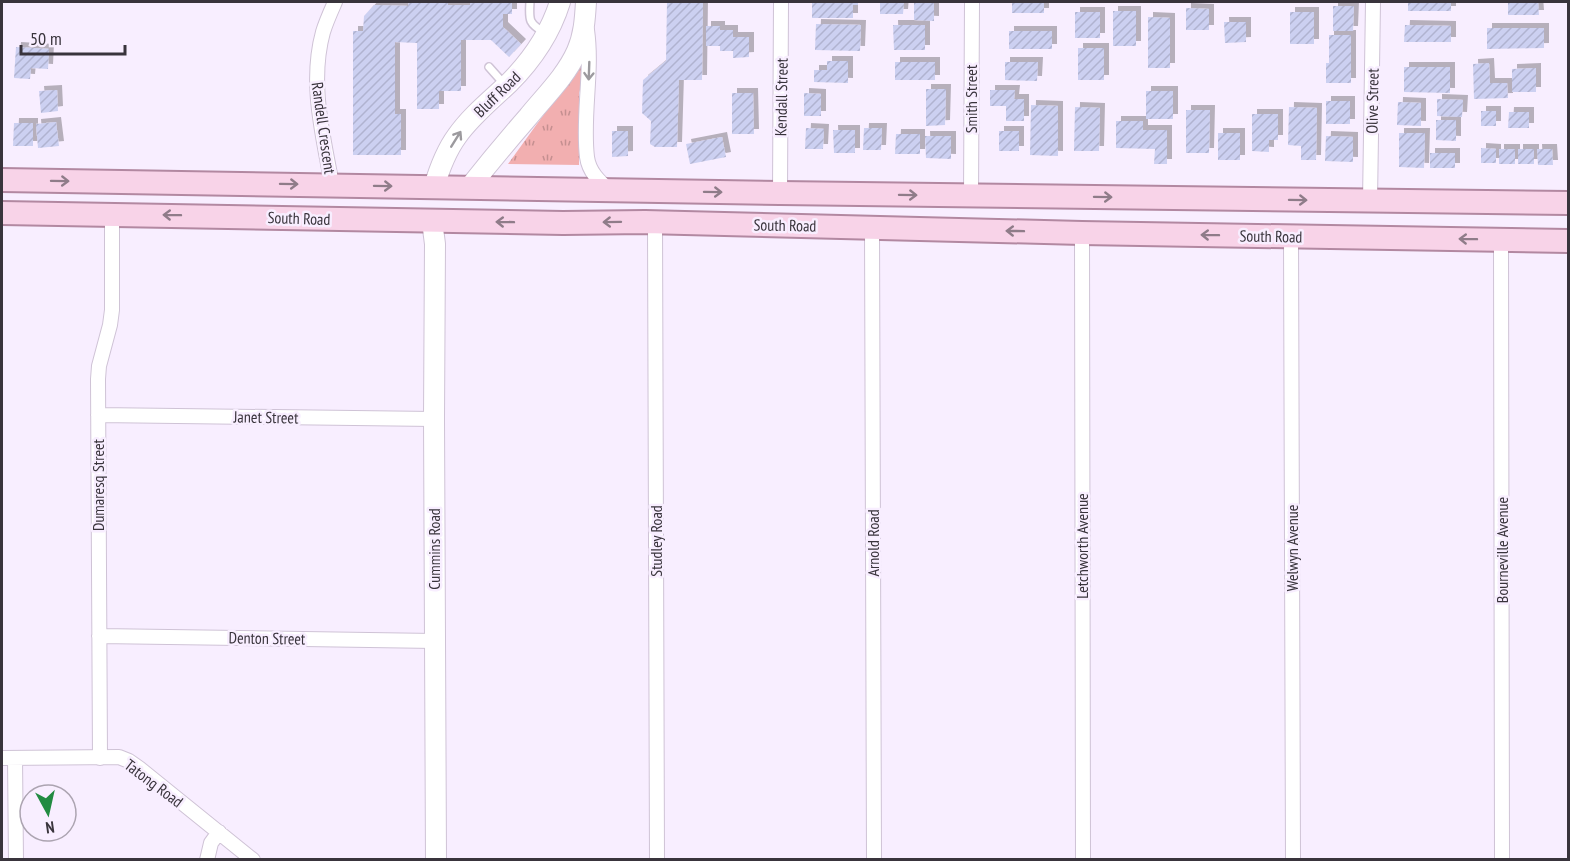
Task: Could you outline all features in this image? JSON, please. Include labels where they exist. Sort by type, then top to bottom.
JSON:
[{"type":"main road","name":"Bluff Road","points":[[434,187],[456,137],[536,53],[547,34],[560,2]]},
{"type":"main road","points":[[437,227],[551,91],[569,65],[577,53],[582,36],[585,7]]},
{"type":"main road","name":"South Road","points":[[2,180],[1569,203]]},
{"type":"main road","points":[[434,187],[432,202],[437,227]]},
{"type":"main road","points":[[568,223],[569,189]]},
{"type":"main road","points":[[778,225],[780,193]]},
{"type":"main road","points":[[1368,238],[1370,201]]},
{"type":"main road","name":"South Road","points":[[2,213],[112,214],[437,227],[655,222],[1082,233],[1569,241]]},
{"type":"main road","name":"Cummins Road","points":[[436,860],[434,419],[437,227]]},
{"type":"street","name":"Randell Crescent","points":[[332,185],[318,109],[317,69],[323,32],[335,2]]},
{"type":"street","name":"Kendall Street","points":[[780,193],[781,2]]},
{"type":"street","name":"Smith Street","points":[[971,196],[972,2]]},
{"type":"street","name":"Olive Street","points":[[1370,201],[1373,2]]},
{"type":"street","points":[[585,7],[589,49],[586,155],[593,174],[610,190]]},
{"type":"street","name":"Dumaresq Street","points":[[100,758],[99,366],[112,310],[112,214]]},
{"type":"street","name":"Studley Road","points":[[655,222],[657,860]]},
{"type":"street","name":"Arnold Road","points":[[872,227],[874,860]]},
{"type":"street","name":"Letchworth Avenue","points":[[1082,233],[1083,860]]},
{"type":"street","name":"Welwyn Avenue","points":[[1291,237],[1293,860]]},
{"type":"street","name":"Bourneville Avenue","points":[[1501,240],[1502,860]]},
{"type":"street","name":"Janet Street","points":[[98,415],[434,419]]},
{"type":"street","name":"Denton Street","points":[[99,636],[435,641]]},
{"type":"street","name":"Tatong Road","points":[[8,758],[118,757],[125,759],[253,860]]},
{"type":"street","points":[[8,758],[16,860]]},
{"type":"street","points":[[207,860],[211,843],[219,832]]},
{"type":"lane","points":[[530,2],[529,19],[534,26],[547,34]]},
{"type":"lane","points":[[489,67],[506,86]]},
{"type":"green space","points":[[581,63],[584,78],[579,93],[579,165],[508,164]]},
{"type":"building","points":[[409,2],[448,2],[448,5],[470,5],[470,2],[512,2],[512,14],[503,14],[503,27],[521,44],[509,57],[491,40],[461,40],[461,91],[439,91],[439,109],[417,109],[417,43],[395,42],[395,114],[401,114],[401,155],[353,155],[353,31],[363,31],[364,16],[374,5],[408,6]]},
{"type":"building","points":[[667,2],[703,2],[702,80],[679,80],[677,147],[655,147],[650,144],[651,121],[642,113],[643,80],[666,61]]},
{"type":"building","points":[[812,2],[858,2],[858,5],[853,5],[853,18],[812,18]]},
{"type":"building","points":[[880,2],[904,2],[903,14],[880,14]]},
{"type":"building","points":[[914,2],[934,2],[934,21],[914,20]]},
{"type":"building","points":[[1012,2],[1044,2],[1044,13],[1012,13]]},
{"type":"building","points":[[1408,2],[1451,2],[1451,11],[1408,11]]},
{"type":"building","points":[[1508,2],[1538,2],[1539,15],[1508,15]]},
{"type":"building","points":[[1333,6],[1354,6],[1353,31],[1333,31]]},
{"type":"building","points":[[1186,8],[1209,9],[1209,30],[1186,30]]},
{"type":"building","points":[[1113,11],[1136,11],[1136,46],[1113,46]]},
{"type":"building","points":[[1075,12],[1100,12],[1100,38],[1075,38]]},
{"type":"building","points":[[1290,12],[1314,12],[1314,44],[1290,44]]},
{"type":"building","points":[[1148,17],[1170,18],[1170,68],[1148,68]]},
{"type":"building","points":[[1224,22],[1246,22],[1246,42],[1225,43]]},
{"type":"building","points":[[816,24],[861,25],[860,51],[815,50]]},
{"type":"building","points":[[893,25],[925,25],[925,50],[894,50]]},
{"type":"building","points":[[1405,25],[1451,26],[1451,42],[1404,42]]},
{"type":"building","points":[[706,26],[720,26],[720,30],[733,30],[733,37],[749,37],[749,57],[733,58],[733,51],[720,51],[720,46],[706,46]]},
{"type":"building","points":[[1487,28],[1544,28],[1544,48],[1487,49]]},
{"type":"building","points":[[1009,31],[1052,31],[1052,49],[1009,49]]},
{"type":"building","points":[[1329,35],[1351,35],[1351,83],[1326,83]]},
{"type":"building","points":[[16,47],[49,49],[48,69],[31,68],[30,79],[14,78]]},
{"type":"building","points":[[1078,48],[1104,48],[1104,80],[1078,80]]},
{"type":"building","points":[[827,61],[848,61],[848,83],[814,82],[814,70],[827,70]]},
{"type":"building","points":[[895,62],[935,62],[935,80],[895,80]]},
{"type":"building","points":[[1005,62],[1038,62],[1037,81],[1005,80]]},
{"type":"building","points":[[1489,63],[1490,83],[1507,83],[1508,98],[1474,99],[1473,64]]},
{"type":"building","points":[[1404,67],[1450,67],[1450,93],[1404,92]]},
{"type":"building","points":[[1536,68],[1536,92],[1512,92],[1512,69]]},
{"type":"building","points":[[926,89],[946,89],[945,125],[926,126]]},
{"type":"building","points":[[57,90],[58,111],[41,113],[39,91]]},
{"type":"building","points":[[990,90],[1015,90],[1014,99],[1024,99],[1024,121],[1006,121],[1006,106],[990,106]]},
{"type":"building","points":[[1146,91],[1173,91],[1173,119],[1146,119]]},
{"type":"building","points":[[732,93],[753,93],[754,134],[732,134]]},
{"type":"building","points":[[804,93],[821,94],[821,116],[804,116]]},
{"type":"building","points":[[1437,99],[1463,100],[1462,117],[1437,116]]},
{"type":"building","points":[[1326,101],[1350,101],[1350,124],[1326,124]]},
{"type":"building","points":[[1398,102],[1421,103],[1421,126],[1397,125]]},
{"type":"building","points":[[1031,105],[1058,106],[1058,156],[1030,155]]},
{"type":"building","points":[[1075,107],[1100,108],[1099,151],[1074,151]]},
{"type":"building","points":[[1289,107],[1317,108],[1316,160],[1301,160],[1301,146],[1288,145]]},
{"type":"building","points":[[1186,110],[1210,110],[1209,153],[1186,153]]},
{"type":"building","points":[[1481,111],[1496,111],[1496,126],[1481,126]]},
{"type":"building","points":[[1509,112],[1529,112],[1529,128],[1508,128]]},
{"type":"building","points":[[1252,114],[1278,114],[1278,140],[1269,140],[1269,152],[1252,151]]},
{"type":"building","points":[[1436,120],[1456,120],[1456,141],[1436,140]]},
{"type":"building","points":[[1116,121],[1143,121],[1143,130],[1167,130],[1167,164],[1154,164],[1155,149],[1116,148]]},
{"type":"building","points":[[56,122],[59,146],[38,148],[36,124]]},
{"type":"building","points":[[14,123],[33,123],[33,146],[13,146]]},
{"type":"building","points":[[806,128],[824,129],[823,149],[805,149]]},
{"type":"building","points":[[864,128],[882,128],[881,150],[863,150]]},
{"type":"building","points":[[833,130],[855,130],[855,153],[834,153]]},
{"type":"building","points":[[612,131],[628,131],[628,156],[612,157]]},
{"type":"building","points":[[999,131],[1019,131],[1019,151],[999,151]]},
{"type":"building","points":[[1218,133],[1240,133],[1240,160],[1218,160]]},
{"type":"building","points":[[1399,133],[1425,133],[1424,168],[1399,167]]},
{"type":"building","points":[[896,134],[920,134],[920,154],[895,154]]},
{"type":"building","points":[[925,136],[951,136],[951,159],[926,158]]},
{"type":"building","points":[[1326,136],[1353,137],[1353,162],[1325,161]]},
{"type":"building","points":[[722,137],[726,157],[690,164],[686,144]]},
{"type":"building","points":[[1481,148],[1496,149],[1496,163],[1481,163]]},
{"type":"building","points":[[1499,149],[1515,149],[1515,164],[1499,164]]},
{"type":"building","points":[[1518,149],[1534,149],[1534,164],[1518,164]]},
{"type":"building","points":[[1537,149],[1552,149],[1553,165],[1538,165]]},
{"type":"building","points":[[1430,153],[1455,153],[1455,168],[1430,168]]}]
